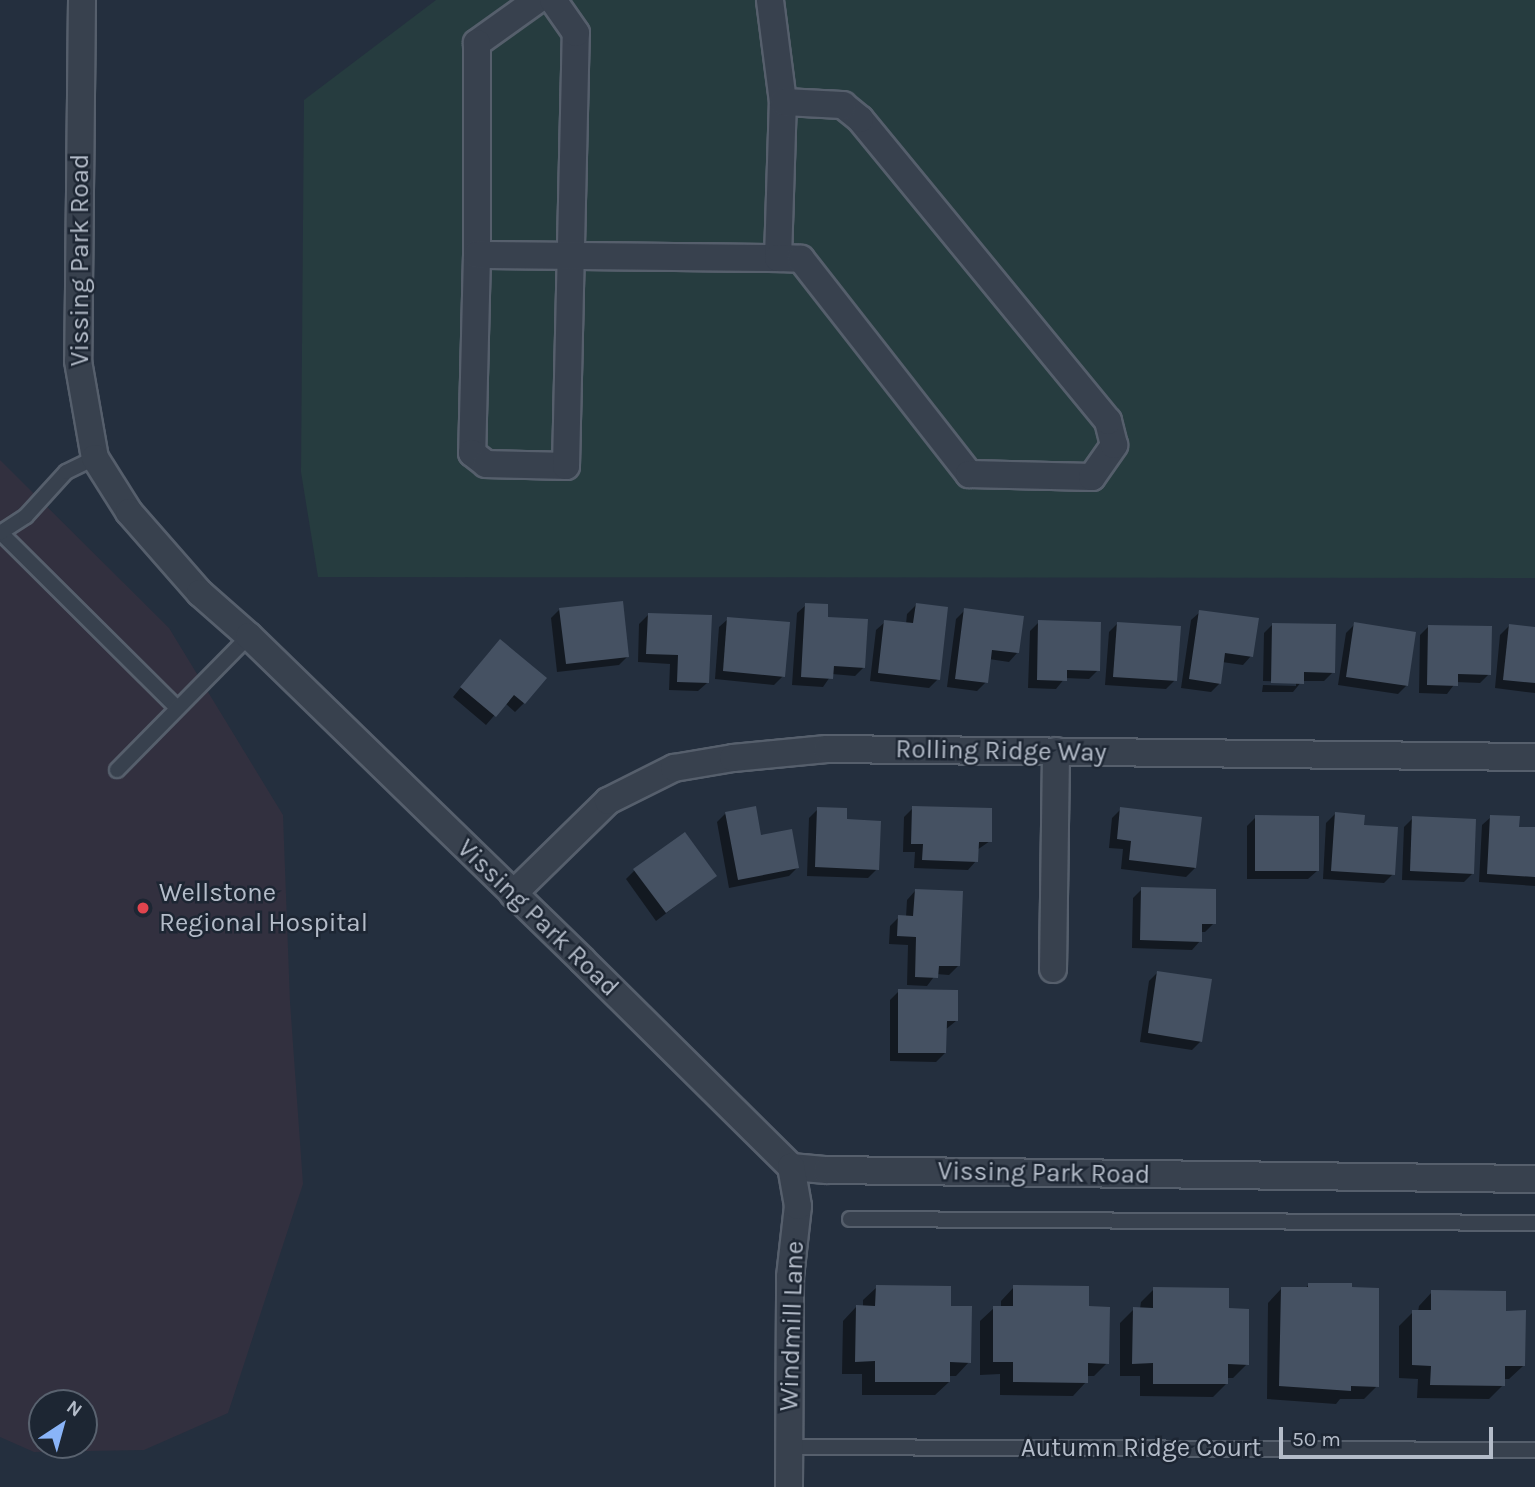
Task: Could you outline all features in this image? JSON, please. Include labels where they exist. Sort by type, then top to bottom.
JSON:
[{"type":"street","name":"Vissing Park Road","points":[[82,0],[78,361],[95,458],[138,523],[201,593],[249,636],[790,1167],[855,1171],[1535,1179]]},
{"type":"street","points":[[537,0],[477,43],[477,255],[472,453],[486,464],[566,466],[576,33],[553,0]]},
{"type":"street","points":[[770,0],[783,102],[778,258]]},
{"type":"street","points":[[477,255],[801,259],[969,474],[1092,477],[1114,445],[1108,421],[860,119],[843,105],[783,102]]},
{"type":"street","name":"Rolling Ridge Way","points":[[513,894],[608,801],[674,768],[733,758],[827,749],[1535,757]]},
{"type":"street","points":[[1053,969],[1056,751]]},
{"type":"street","name":"Windmill Lane","points":[[789,1487],[790,1278],[798,1206],[790,1167]]},
{"type":"lane","points":[[95,458],[66,472],[26,516],[0,532],[177,708]]},
{"type":"lane","points":[[117,770],[249,636]]},
{"type":"lane","points":[[849,1219],[1535,1223]]},
{"type":"lane","name":"Autumn Ridge Court","points":[[789,1447],[1535,1450]]},
{"type":"shaded area","name":"Wellstone Regional Hospital","points":[[0,460],[169,628],[283,815],[290,1002],[303,1184],[228,1413],[144,1450],[98,1451],[98,1389],[28,1389],[28,1449],[0,1437]]},
{"type":"green space","points":[[436,0],[1535,0],[1535,578],[318,577],[301,472],[304,100]]},
{"type":"building","points":[[623,601],[629,657],[566,664],[559,608]]},
{"type":"building","points":[[805,603],[828,604],[828,617],[868,619],[865,668],[834,666],[833,679],[801,677]]},
{"type":"building","points":[[916,603],[948,607],[940,680],[878,673],[884,620],[913,623]]},
{"type":"building","points":[[964,608],[1024,616],[1019,653],[992,650],[988,683],[955,679]]},
{"type":"building","points":[[1199,610],[1259,618],[1253,657],[1225,653],[1221,684],[1189,679]]},
{"type":"building","points":[[648,613],[712,615],[709,683],[677,682],[678,655],[646,654]]},
{"type":"building","points":[[727,617],[790,622],[785,677],[723,671]]},
{"type":"building","points":[[1038,620],[1101,622],[1100,671],[1067,670],[1067,681],[1037,680]]},
{"type":"building","points":[[1117,622],[1181,626],[1177,681],[1113,677]]},
{"type":"building","points":[[1354,622],[1416,632],[1408,686],[1346,677]]},
{"type":"building","points":[[1272,623],[1336,624],[1335,673],[1304,672],[1304,684],[1271,683]]},
{"type":"building","points":[[1509,624],[1535,627],[1535,683],[1503,680]]},
{"type":"building","points":[[1428,625],[1492,626],[1491,675],[1458,674],[1458,686],[1427,685]]},
{"type":"building","points":[[500,639],[547,678],[525,704],[514,695],[496,717],[460,687]]},
{"type":"building","points":[[756,806],[761,835],[792,829],[799,868],[738,880],[725,812]]},
{"type":"building","points":[[912,806],[992,808],[992,842],[979,842],[978,862],[922,860],[923,844],[911,844]]},
{"type":"building","points":[[817,807],[847,808],[847,819],[881,821],[879,870],[815,867]]},
{"type":"building","points":[[1120,807],[1202,817],[1196,868],[1129,860],[1131,841],[1117,839]]},
{"type":"building","points":[[1335,812],[1365,815],[1364,825],[1398,827],[1395,875],[1331,871]]},
{"type":"building","points":[[1255,815],[1319,816],[1319,871],[1255,871]]},
{"type":"building","points":[[1490,815],[1520,816],[1519,827],[1535,827],[1535,877],[1487,874]]},
{"type":"building","points":[[1412,816],[1476,819],[1474,874],[1410,871]]},
{"type":"building","points":[[685,832],[717,876],[666,913],[633,869]]},
{"type":"building","points":[[1141,887],[1216,889],[1216,924],[1202,924],[1202,942],[1140,940]]},
{"type":"building","points":[[915,889],[963,891],[960,966],[939,966],[938,978],[915,977],[916,937],[897,936],[898,915],[913,916]]},
{"type":"building","points":[[1157,971],[1212,979],[1202,1042],[1148,1033]]},
{"type":"building","points":[[898,989],[958,990],[958,1021],[947,1021],[946,1053],[898,1053]]},
{"type":"building","points":[[1308,1283],[1352,1283],[1352,1287],[1379,1288],[1379,1387],[1351,1386],[1351,1391],[1279,1386],[1281,1287],[1308,1287]]},
{"type":"building","points":[[876,1285],[951,1286],[951,1306],[972,1306],[971,1363],[950,1362],[950,1382],[875,1382],[875,1361],[855,1362],[856,1305],[875,1306]]},
{"type":"building","points":[[1013,1285],[1089,1286],[1089,1306],[1110,1307],[1109,1364],[1088,1363],[1088,1383],[1013,1382],[1013,1362],[993,1362],[993,1306],[1013,1306]]},
{"type":"building","points":[[1153,1287],[1229,1288],[1229,1308],[1249,1309],[1249,1365],[1228,1364],[1228,1384],[1153,1384],[1153,1363],[1132,1364],[1133,1307],[1153,1308]]},
{"type":"building","points":[[1431,1290],[1506,1291],[1506,1311],[1526,1310],[1525,1366],[1505,1366],[1505,1386],[1430,1385],[1431,1366],[1412,1365],[1412,1310],[1431,1310]]},
{"type":"place","name":"Wellstone Regional Hospital","points":[[143,908]]}]
